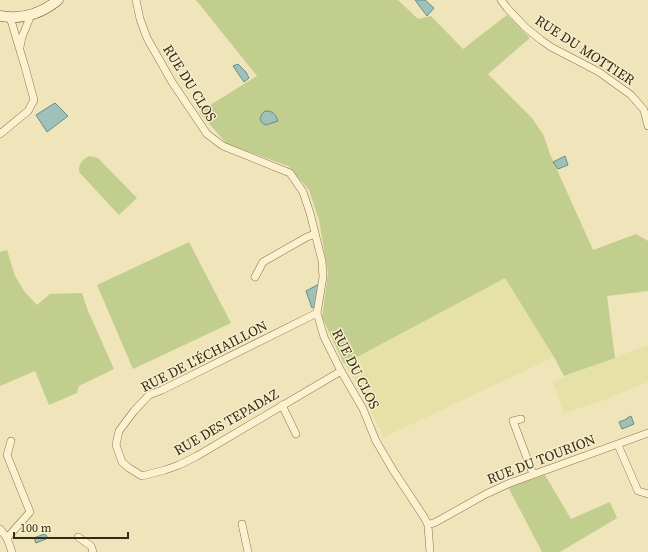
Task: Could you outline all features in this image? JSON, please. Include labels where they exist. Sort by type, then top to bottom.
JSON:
[{"type":"street","points":[[0,134],[28,111],[34,100],[20,47],[5,16],[31,15],[47,9],[58,0]]},
{"type":"street","name":"RUE DU CLOS","points":[[136,0],[140,19],[147,38],[172,82],[207,134],[222,146],[290,173],[303,192],[322,261],[323,277],[317,313],[324,337],[341,371],[363,409],[376,441],[428,525]]},
{"type":"street","name":"RUE DU MOTTIER","points":[[501,0],[507,8],[541,40],[599,72],[631,95],[646,109],[648,126]]},
{"type":"street","points":[[20,47],[22,37],[31,15]]},
{"type":"street","points":[[254,277],[263,262],[315,234]]},
{"type":"street","name":"RUE DE L'ÉCHAILLON","points":[[122,462],[116,445],[119,431],[149,396],[317,313]]},
{"type":"street","name":"RUE DES TEPADAZ","points":[[122,462],[142,476],[179,465],[197,456],[341,371]]},
{"type":"street","points":[[282,405],[296,434]]},
{"type":"street","points":[[521,419],[513,421],[533,474]]},
{"type":"street","name":"RUE DU TOURION","points":[[428,525],[510,482],[618,445],[648,433]]},
{"type":"street","points":[[6,538],[30,512],[7,455],[11,441]]},
{"type":"street","points":[[618,445],[638,491],[648,494]]},
{"type":"street","points":[[242,524],[248,552]]},
{"type":"street","points":[[428,525],[430,552]]},
{"type":"street","points":[[0,529],[12,552]]},
{"type":"street","points":[[78,537],[91,546],[93,552]]},
{"type":"shaded area","points":[[505,277],[554,357],[384,437],[356,382],[344,364]]},
{"type":"shaded area","points":[[648,345],[648,382],[601,401],[564,413],[553,381]]},
{"type":"green space","points":[[196,0],[398,0],[418,19],[431,16],[463,49],[507,15],[530,38],[488,74],[532,118],[544,136],[550,154],[593,250],[636,234],[648,241],[648,291],[607,296],[615,358],[564,376],[554,357],[505,278],[344,364],[322,317],[328,273],[319,220],[309,190],[288,166],[227,144],[199,112],[257,76]]},
{"type":"green space","points":[[89,156],[98,158],[137,198],[119,215],[79,172],[81,162]]},
{"type":"green space","points":[[189,242],[231,323],[133,369],[97,285]]},
{"type":"green space","points":[[7,250],[15,276],[24,291],[37,305],[50,294],[82,293],[88,311],[114,369],[79,386],[77,393],[49,405],[35,371],[0,386],[0,252]]},
{"type":"green space","points":[[545,475],[571,519],[610,502],[617,518],[560,552],[542,552],[508,487]]},
{"type":"water","points":[[415,0],[425,0],[434,8],[427,16]]},
{"type":"water","points":[[238,64],[246,72],[249,78],[244,82],[233,66]]},
{"type":"water","points":[[55,103],[68,116],[47,132],[36,115]]},
{"type":"water","points":[[265,111],[274,113],[278,121],[266,125],[262,123],[260,119]]},
{"type":"water","points":[[565,156],[568,165],[558,169],[553,162]]},
{"type":"water","points":[[321,283],[316,305],[312,308],[306,291]]},
{"type":"water","points":[[631,416],[634,424],[622,429],[619,422]]},
{"type":"water","points":[[44,534],[47,536],[46,539],[36,543],[34,538]]}]
